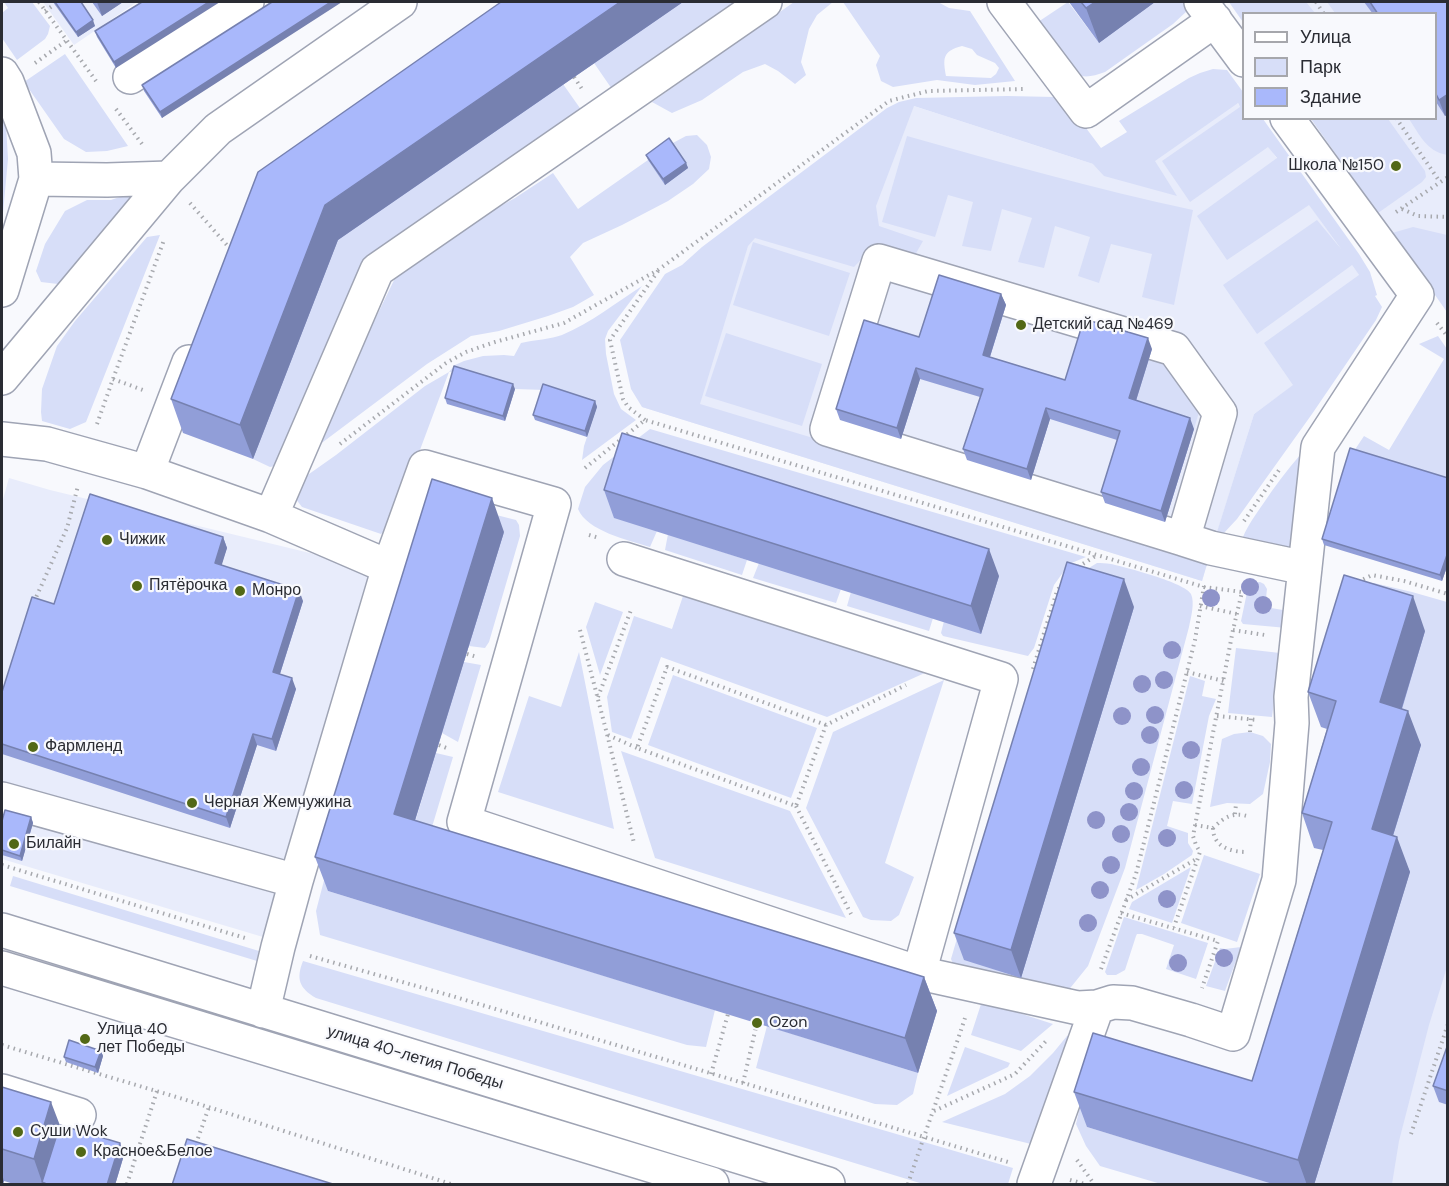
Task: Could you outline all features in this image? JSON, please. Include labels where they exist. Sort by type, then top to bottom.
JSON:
[{"type":"street","points":[[130,77],[247,2]]},
{"type":"street","points":[[2,378],[169,178],[218,129],[400,2]]},
{"type":"street","points":[[271,516],[376,270],[765,2]]},
{"type":"street","points":[[1004,2],[1086,111],[1208,11],[1242,57]]},
{"type":"street","points":[[2,74],[34,153],[36,179],[2,290]]},
{"type":"street","points":[[262,1011],[296,881],[389,567],[426,467],[554,504],[464,822],[919,973],[1088,1008],[1113,1002],[1132,1003],[1233,1034],[1279,880],[1292,723],[1291,698],[1318,447],[1417,295],[1288,120]]},
{"type":"street","points":[[36,179],[169,178]]},
{"type":"street","points":[[1183,539],[1220,413],[1174,349],[879,261],[827,429],[1183,539],[1223,551],[1305,568]]},
{"type":"street","points":[[147,472],[199,337]]},
{"type":"street","points":[[2,440],[47,444],[147,472],[271,516],[389,567]]},
{"type":"street","points":[[624,559],[1001,679],[919,973]]},
{"type":"street","points":[[2,800],[296,881]]},
{"type":"street","name":"улица 40-летия Победы","points":[[2,930],[828,1185]]},
{"type":"street","name":"улица 40-летия Победы","points":[[2,968],[712,1185]]},
{"type":"street","points":[[1036,1178],[1088,1008]]},
{"type":"street","points":[[2,1091],[79,1115]]},
{"type":"path","points":[[39,2],[100,87]]},
{"type":"path","points":[[45,11],[58,2]]},
{"type":"path","points":[[574,77],[584,91]]},
{"type":"path","points":[[332,450],[446,363],[466,352],[495,342],[564,323],[658,270],[889,100],[927,91],[1069,88]]},
{"type":"path","points":[[113,105],[169,178],[232,251]]},
{"type":"path","points":[[1397,120],[1440,182]]},
{"type":"path","points":[[1370,231],[1448,177]]},
{"type":"path","points":[[1401,209],[1418,216],[1448,217]]},
{"type":"path","points":[[33,604],[67,528],[112,379],[165,237]]},
{"type":"path","points":[[658,270],[610,340],[622,399],[628,407],[645,420],[1204,587],[1242,592],[1193,836],[1200,852],[1174,927]]},
{"type":"path","points":[[585,468],[645,420]]},
{"type":"path","points":[[1101,970],[1136,874],[1197,631],[1204,587],[1223,551],[1281,468]]},
{"type":"path","points":[[1074,571],[1098,555]]},
{"type":"path","points":[[1352,585],[1372,575],[1404,581],[1448,594]]},
{"type":"path","points":[[1057,591],[1063,583]]},
{"type":"path","points":[[1200,606],[1237,614]]},
{"type":"path","points":[[598,698],[631,610]]},
{"type":"path","points":[[1046,628],[1055,630]]},
{"type":"path","points":[[580,630],[643,881]]},
{"type":"path","points":[[796,806],[826,725],[951,663]]},
{"type":"path","points":[[637,748],[668,667],[826,725]]},
{"type":"path","points":[[1187,672],[1224,681]]},
{"type":"path","points":[[1217,716],[1292,723]]},
{"type":"path","points":[[1250,732],[1251,718]]},
{"type":"path","points":[[608,735],[637,748],[796,806],[874,958]]},
{"type":"path","points":[[1235,814],[1236,804]]},
{"type":"path","points":[[1213,828],[1226,816],[1235,814],[1254,819]]},
{"type":"path","points":[[1195,825],[1213,828]]},
{"type":"path","points":[[1213,828],[1215,838],[1221,846],[1235,852],[1255,849]]},
{"type":"path","points":[[1126,900],[1198,858]]},
{"type":"path","points":[[2,865],[924,1137],[1036,1178],[1085,1185]]},
{"type":"path","points":[[1122,912],[1218,941],[1191,1020]]},
{"type":"path","points":[[908,1185],[976,986]]},
{"type":"path","points":[[934,1111],[1015,1074],[1088,1008]]},
{"type":"path","points":[[711,1074],[728,1014]]},
{"type":"path","points":[[743,1083],[757,1023]]},
{"type":"path","points":[[1411,1134],[1448,1024]]},
{"type":"path","points":[[2,1045],[209,1107],[451,1185]]},
{"type":"path","points":[[127,1185],[157,1091]]},
{"type":"path","points":[[194,1151],[209,1107]]},
{"type":"shaded area","points":[[43,2],[137,2],[74,45]]},
{"type":"shaded area","name":"Школа №150","points":[[1229,2],[1447,2],[1447,312],[1312,120],[1437,120],[1437,12],[1242,12],[1242,21]]},
{"type":"shaded area","name":"Детский сад №469","points":[[1222,81],[1242,110],[1242,120],[1250,120],[1374,296],[1352,343],[1254,414],[1202,581],[642,407],[697,272],[914,106],[1093,164]]},
{"type":"shaded area","points":[[9,478],[380,570],[273,940],[2,859],[2,503]]},
{"type":"shaded area","points":[[1447,901],[1447,1184],[1358,1184]]},
{"type":"green space","points":[[4,2],[32,2],[50,26],[45,39],[17,60],[2,38],[2,13],[8,8]]},
{"type":"green space","points":[[683,2],[747,2],[614,92],[594,63]]},
{"type":"green space","points":[[794,2],[833,2],[817,15],[809,29],[801,62],[806,75],[795,84],[765,64],[743,72],[702,100],[672,113],[652,102]]},
{"type":"green space","points":[[843,2],[938,2],[949,8],[970,11],[1015,81],[975,85],[937,80],[893,87],[881,81],[876,65],[880,56]],"holes":[[[962,46],[972,49],[977,55],[995,63],[999,68],[996,74],[991,78],[946,76],[944,60],[947,53]]]},
{"type":"green space","points":[[1068,2],[1099,43],[1155,2],[1188,2],[1187,11],[1173,24],[1105,72],[1087,76],[1076,75],[1038,22]]},
{"type":"green space","points":[[1229,2],[1306,2],[1314,12],[1242,12],[1242,21]]},
{"type":"green space","points":[[1327,2],[1364,2],[1372,12],[1334,12]]},
{"type":"green space","points":[[65,54],[128,146],[107,151],[86,152],[64,139],[24,82]]},
{"type":"green space","points":[[1213,69],[1227,70],[1242,91],[1242,120],[1264,120],[1359,254],[1370,272],[1377,295],[1375,296],[1382,307],[1376,320],[1312,414],[1237,519],[1223,534],[1216,535],[1254,414],[1293,385],[1264,343],[1359,275],[1352,265],[1257,334],[1223,285],[1317,220],[1341,249],[1309,205],[1227,260],[1197,216],[1277,158],[1268,147],[1190,202],[1162,161],[1240,107],[1238,103],[1155,161],[1177,196],[1104,176],[1093,164],[914,106],[876,206],[879,226],[923,241],[915,255],[872,248],[854,267],[755,238],[748,246],[700,404],[1209,557],[1202,581],[642,407],[631,389],[620,340],[665,274],[682,265],[702,247],[887,108],[916,98],[1055,97],[1066,104],[1101,148],[1127,132],[1119,121],[1200,73]]},
{"type":"green space","points":[[563,84],[582,111],[390,243],[275,466],[270,467],[253,459],[338,240]]},
{"type":"green space","points":[[1437,104],[1445,116],[1447,114],[1447,155],[1434,150],[1420,136],[1410,120],[1437,120]]},
{"type":"green space","points":[[2,105],[8,159],[2,217]]},
{"type":"green space","points":[[1312,120],[1389,120],[1425,171],[1426,177],[1378,213]]},
{"type":"green space","points":[[697,135],[707,145],[711,157],[709,169],[693,184],[668,201],[583,243],[570,257],[594,295],[573,307],[548,316],[499,331],[471,336],[427,364],[319,445],[362,346],[399,270],[553,173],[578,209],[648,160],[665,185],[671,144],[686,136]]},
{"type":"green space","points":[[907,136],[1049,175],[1193,210],[1174,305],[1142,297],[1152,254],[1111,244],[1099,283],[1078,276],[1090,237],[1055,226],[1044,268],[1018,262],[1032,218],[1002,209],[991,251],[962,246],[973,202],[948,195],[935,237],[882,222]]},
{"type":"green space","points":[[146,188],[58,284],[41,282],[36,271],[45,244],[65,211],[87,200],[111,200]]},
{"type":"green space","points":[[1413,227],[1447,235],[1447,312],[1392,233]]},
{"type":"green space","points":[[160,235],[86,422],[70,429],[42,421],[42,389],[57,346],[75,321],[147,237]]},
{"type":"green space","points":[[753,242],[850,273],[829,336],[733,305]]},
{"type":"green space","points":[[642,286],[608,331],[605,339],[614,394],[621,409],[636,420],[582,460],[584,446],[597,407],[545,390],[515,389],[457,371],[449,372],[455,365],[464,361],[483,356],[514,356],[521,343],[562,335]]},
{"type":"green space","points":[[726,333],[822,364],[802,426],[705,396]]},
{"type":"green space","points":[[1438,336],[1447,349],[1447,483],[1352,454],[1364,436],[1389,450],[1444,359],[1419,344]]},
{"type":"green space","points":[[1152,349],[1202,402],[1194,429],[1133,410]]},
{"type":"green space","points":[[449,372],[395,517],[388,528],[381,534],[302,507],[295,498],[302,479],[425,386]]},
{"type":"green space","points":[[650,429],[1086,557],[1069,564],[1054,585],[1034,648],[1028,656],[943,636],[941,633],[944,621],[615,517],[657,531],[650,547],[609,534],[590,523],[578,509],[585,487],[603,465]]},
{"type":"green space","points":[[1301,454],[1296,542],[1289,549],[1245,541],[1243,537],[1252,520]]},
{"type":"green space","points":[[449,503],[516,520],[519,525],[520,536],[489,642],[485,648],[469,646],[328,891],[715,1010],[706,1047],[687,1045],[320,935],[316,911],[327,869]]},
{"type":"green space","points":[[668,534],[747,560],[742,575],[665,550]]},
{"type":"green space","points":[[759,563],[841,589],[836,603],[753,578]]},
{"type":"green space","points":[[1097,563],[1129,568],[1178,585],[1191,594],[1193,606],[1125,868],[1088,966],[1063,997],[955,969],[951,959],[965,911],[1084,571]]},
{"type":"green space","points":[[1260,582],[1267,589],[1265,607],[1289,611],[1287,628],[1243,624],[1241,621],[1249,583]]},
{"type":"green space","points":[[1374,583],[1447,602],[1447,967],[1429,1025],[1399,1141],[1392,1184],[1314,1184],[1410,872],[1384,864],[1393,737],[1363,586]]},
{"type":"green space","points":[[685,590],[927,672],[827,717],[661,657],[631,739],[612,732],[607,697],[634,616],[672,629]]},
{"type":"green space","points":[[851,592],[933,618],[929,631],[847,606]]},
{"type":"green space","points":[[595,602],[623,612],[600,675],[586,627]]},
{"type":"green space","points":[[1236,648],[1280,653],[1272,717],[1228,713]]},
{"type":"green space","points":[[579,652],[614,829],[498,792],[529,696],[561,707]]},
{"type":"green space","points":[[464,662],[481,665],[458,742],[442,733]]},
{"type":"green space","points":[[673,675],[817,728],[791,798],[648,745]]},
{"type":"green space","points":[[1190,676],[1205,681],[1202,696],[1216,699],[1209,716],[1192,804],[1173,801],[1167,826],[1188,833],[1192,855],[1136,890]]},
{"type":"green space","points":[[944,680],[885,863],[914,877],[899,915],[891,921],[871,920],[863,917],[806,808],[833,732]]},
{"type":"green space","points":[[1250,732],[1263,736],[1271,744],[1270,762],[1263,794],[1250,804],[1227,803],[1210,807],[1222,739],[1234,734]]},
{"type":"green space","points":[[621,751],[790,811],[846,918],[655,858]]},
{"type":"green space","points":[[436,753],[453,757],[432,827],[413,829]]},
{"type":"green space","points":[[1204,855],[1260,874],[1237,942],[1181,923]]},
{"type":"green space","points":[[1191,867],[1172,923],[1129,909],[1132,902]]},
{"type":"green space","points":[[13,876],[259,951],[257,961],[10,886]]},
{"type":"green space","points":[[1124,917],[1208,943],[1196,979],[1166,969],[1174,945],[1142,934],[1136,936],[1125,970],[1116,975],[1107,975],[1105,972]]},
{"type":"green space","points":[[1241,947],[1225,991],[1206,986],[1220,948]]},
{"type":"green space","points":[[303,961],[1013,1168],[1008,1184],[923,1184],[316,998],[300,983]]},
{"type":"green space","points":[[982,1001],[1053,1024],[1021,1051],[971,1035]]},
{"type":"green space","points":[[767,1026],[918,1073],[913,1094],[897,1105],[875,1104],[756,1068]]},
{"type":"green space","points":[[1074,1033],[1031,1144],[942,1122],[1005,1094],[1030,1076],[1067,1036]]},
{"type":"green space","points":[[965,1047],[1010,1063],[1008,1067],[947,1096]]},
{"type":"green space","points":[[1084,1090],[1087,1127],[1276,1184],[1161,1184],[1100,1166],[1086,1146],[1076,1124]]},
{"type":"building","points":[[55,2],[81,2],[93,20],[76,32]]},
{"type":"building","points":[[142,2],[209,2],[114,62],[95,31]]},
{"type":"building","points":[[272,2],[331,2],[160,112],[142,85]]},
{"type":"building","points":[[501,2],[620,2],[325,205],[240,425],[171,399],[258,172]]},
{"type":"building","points":[[1081,2],[1095,2],[1086,8]]},
{"type":"building","points":[[1370,2],[1448,2],[1448,94],[1439,100],[1437,96],[1437,12],[1377,12]]},
{"type":"building","points":[[669,138],[686,163],[663,179],[646,155]]},
{"type":"building","points":[[939,275],[1001,294],[983,355],[1065,380],[1084,319],[1148,338],[1129,398],[1190,418],[1161,511],[1101,492],[1120,431],[1046,408],[1027,469],[963,449],[983,389],[916,368],[897,428],[836,409],[864,320],[919,337]]},
{"type":"building","points":[[454,366],[513,384],[503,416],[445,398]]},
{"type":"building","points":[[543,384],[595,401],[585,431],[533,415]]},
{"type":"building","points":[[622,433],[989,549],[971,606],[604,490]]},
{"type":"building","points":[[1350,448],[1448,478],[1448,552],[1440,575],[1322,539]]},
{"type":"building","points":[[432,479],[492,498],[394,814],[924,977],[905,1038],[315,857]]},
{"type":"building","points":[[90,494],[223,537],[215,563],[299,590],[273,672],[292,678],[272,739],[253,734],[226,817],[2,744],[2,692],[32,597],[54,604]]},
{"type":"building","points":[[1067,562],[1124,579],[1011,950],[954,933]]},
{"type":"building","points":[[1344,575],[1413,596],[1380,702],[1408,711],[1372,829],[1397,837],[1298,1160],[1074,1092],[1093,1033],[1252,1081],[1332,822],[1302,813],[1336,701],[1308,692]]},
{"type":"building","name":"Билайн","points":[[5,810],[31,817],[20,856],[2,850],[2,821]]},
{"type":"building","points":[[69,1040],[101,1051],[95,1067],[64,1057]]},
{"type":"building","points":[[1448,1044],[1448,1091],[1433,1086]]},
{"type":"building","points":[[2,1087],[51,1102],[34,1159],[2,1149]]},
{"type":"building","points":[[60,1125],[120,1143],[107,1185],[49,1185],[42,1182]]},
{"type":"building","points":[[187,1139],[336,1185],[172,1185]]},
{"type":"place","name":"Школа №150","points":[[1396,166]]},
{"type":"place","name":"Детский сад №469","points":[[1021,325]]},
{"type":"place","name":"Чижик","points":[[107,540]]},
{"type":"place","name":"Пятёрочка","points":[[137,586]]},
{"type":"place","name":"Монро","points":[[240,591]]},
{"type":"place","name":"Фармленд","points":[[33,747]]},
{"type":"place","name":"Черная Жемчужина","points":[[192,803]]},
{"type":"place","name":"Билайн","points":[[14,844]]},
{"type":"place","name":"Ozon","points":[[757,1023]]},
{"type":"place","name":"Улица 40 лет Победы","points":[[85,1039]]},
{"type":"place","name":"Суши Wok","points":[[18,1132]]},
{"type":"place","name":"Красное&Белое","points":[[81,1152]]}]
